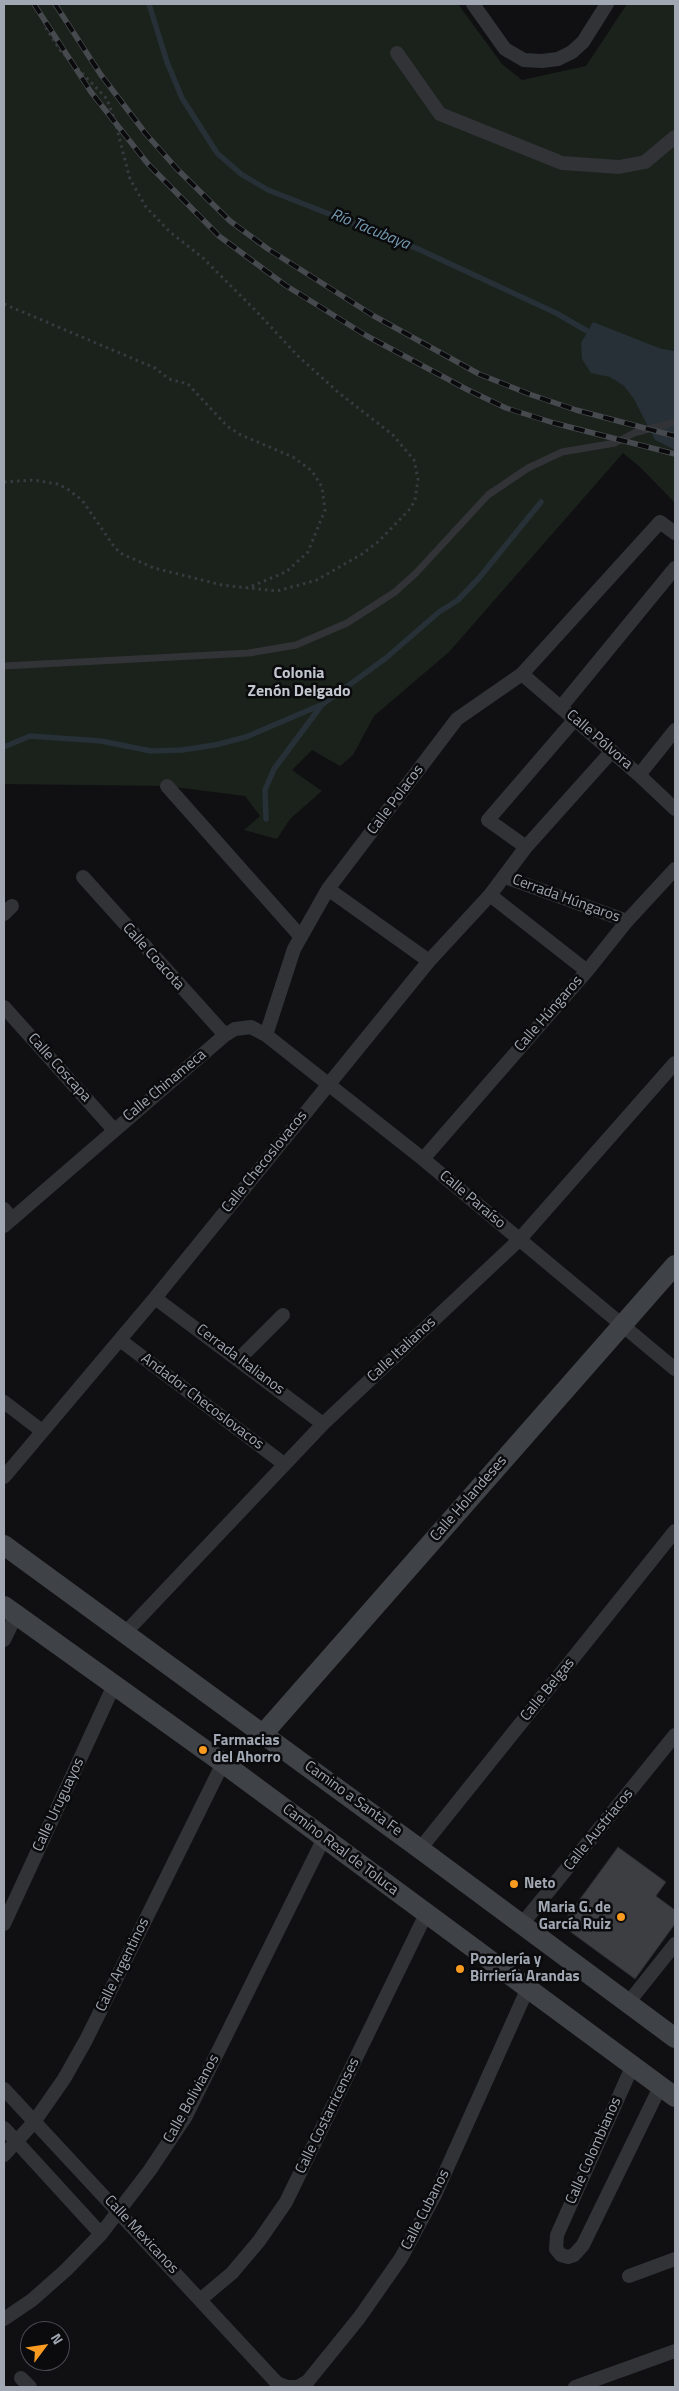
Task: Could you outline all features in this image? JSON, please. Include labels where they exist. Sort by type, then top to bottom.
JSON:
[{"type":"main road","name":"Calle Holandeses","points":[[264,1734],[675,1265]]},
{"type":"main road","name":"Camino a Santa Fe","points":[[4,1545],[420,1848],[675,2038]]},
{"type":"main road","name":"Camino Real de Toluca","points":[[10,1610],[223,1763],[527,1990],[668,2092]]},
{"type":"street","points":[[473,4],[505,49],[524,60],[542,62],[558,59],[572,52],[583,42],[608,4]]},
{"type":"street","points":[[397,53],[440,114],[562,163],[619,167],[645,162],[675,137]]},
{"type":"street","name":"Calle Polacos","points":[[297,943],[328,889],[457,719],[522,674],[660,522],[675,533]]},
{"type":"street","points":[[561,707],[675,568]]},
{"type":"street","name":"Calle Pólvora","points":[[522,674],[612,751],[675,809]]},
{"type":"street","points":[[526,847],[488,820],[575,719]]},
{"type":"street","points":[[639,775],[675,730]]},
{"type":"street","name":"Calle Checoslovacos","points":[[4,1477],[155,1298],[429,962],[490,896],[526,847],[612,751]]},
{"type":"street","points":[[167,786],[297,943],[266,1035]]},
{"type":"street","name":"Calle Húngaros","points":[[424,1159],[587,971],[627,920],[675,869]]},
{"type":"street","name":"Cerrada Húngaros","points":[[505,877],[627,920]]},
{"type":"street","name":"Calle Coacota","points":[[82,878],[225,1035]]},
{"type":"street","points":[[328,889],[429,962]]},
{"type":"street","name":"Cerrada Húngaros","points":[[490,896],[587,971]]},
{"type":"street","name":"Calle Coscapa","points":[[4,1007],[114,1130]]},
{"type":"street","name":"Calle Chinameca","points":[[7,1218],[225,1035],[235,1029],[250,1027],[266,1035]]},
{"type":"street","name":"Calle Paraíso","points":[[266,1035],[424,1159],[675,1369]]},
{"type":"street","name":"Calle Italianos","points":[[125,1634],[323,1424],[519,1240],[675,1063]]},
{"type":"street","name":"Cerrada Italianos","points":[[155,1298],[239,1359],[323,1424]]},
{"type":"street","points":[[239,1359],[283,1314]]},
{"type":"street","name":"Andador Checoslovacos","points":[[120,1340],[284,1464]]},
{"type":"street","points":[[4,1402],[42,1431]]},
{"type":"street","name":"Calle Belgas","points":[[420,1848],[675,1531]]},
{"type":"street","points":[[4,1640],[10,1610]]},
{"type":"street","name":"Calle Uruguayos","points":[[4,1924],[114,1685]]},
{"type":"street","name":"Calle Austriacos","points":[[522,1924],[675,1735]]},
{"type":"street","name":"Calle Argentinos","points":[[4,2155],[34,2122],[64,2079],[86,2040],[223,1763]]},
{"type":"street","name":"Calle Bolivianos","points":[[4,2319],[32,2300],[66,2270],[101,2234],[150,2170],[186,2116],[324,1838]]},
{"type":"street","name":"Calle Costarricenses","points":[[201,2299],[232,2273],[259,2241],[286,2202],[426,1914]]},
{"type":"street","points":[[628,2003],[675,1944]]},
{"type":"street","name":"Calle Cubanos","points":[[277,2382],[287,2387],[298,2387],[308,2381],[359,2318],[401,2258],[435,2195],[527,1990]]},
{"type":"street","name":"Calle Colombianos","points":[[632,2067],[557,2235],[556,2249],[561,2255],[568,2257],[579,2252],[668,2092]]},
{"type":"street","name":"Calle Mexicanos","points":[[4,2088],[277,2382]]},
{"type":"street","points":[[4,2128],[101,2234]]},
{"type":"street","points":[[629,2276],[675,2259]]},
{"type":"street","points":[[575,2387],[675,2351]]},
{"type":"lane","points":[[4,666],[249,653],[296,645],[346,623],[395,592],[416,573],[465,517],[488,495],[528,468],[562,452],[615,443],[634,432],[675,422]]},
{"type":"path","points":[[4,482],[18,479],[57,484],[82,500],[112,546],[127,557],[154,568],[187,578],[244,589],[277,591],[304,585],[330,573],[379,541],[404,517],[415,500],[418,479],[414,460],[393,435],[339,393],[298,356],[203,258],[170,232],[146,207],[130,180],[111,108],[101,91],[83,75],[57,46],[37,4]]},
{"type":"path","points":[[4,304],[155,368],[169,379],[188,384],[227,426],[241,435],[293,457],[312,471],[322,487],[325,510],[308,552],[286,572],[244,589]]},
{"type":"shaded area","points":[[4,4],[458,4],[502,64],[522,80],[586,66],[627,4],[675,4],[675,351],[659,348],[675,367],[675,503],[641,468],[623,453],[449,652],[374,716],[353,755],[340,766],[312,750],[292,770],[322,791],[290,819],[277,839],[244,830],[260,816],[245,796],[167,786],[4,784]]},
{"type":"shaded area","points":[[593,322],[659,348],[675,351],[675,450],[655,440],[634,399],[624,386],[610,377],[591,373],[582,359],[581,343]]},
{"type":"building","name":"Maria G. de García Ruiz","points":[[618,1847],[666,1882],[656,1896],[675,1910],[675,1924],[635,1979],[561,1925]]},
{"type":"waterway","name":"Río Tacubaya","points":[[149,4],[167,62],[182,98],[217,153],[241,174],[268,190],[416,248],[556,313],[594,335]]},
{"type":"waterway","points":[[4,747],[30,736],[101,741],[151,751],[182,750],[215,745],[246,737],[323,704],[386,658],[439,612],[458,600],[479,578],[541,502]]},
{"type":"waterway","points":[[266,819],[265,790],[274,769],[321,706]]},
{"type":"railway","points":[[34,4],[91,92],[148,164],[219,236],[285,285],[367,336],[506,408],[554,423],[675,454]]},
{"type":"railway","points":[[55,4],[101,75],[146,134],[178,170],[230,221],[268,249],[374,316],[479,374],[576,410],[675,436]]},
{"type":"place","name":"Farmacias del Ahorro","points":[[203,1750]]},
{"type":"place","name":"Neto","points":[[514,1884]]},
{"type":"place","name":"Maria G. de García Ruiz","points":[[621,1917]]},
{"type":"place","name":"Pozolería y Birriería Arandas","points":[[460,1969]]},
{"type":"district","name":"Colonia Zenón Delgado","points":[[299,683]]}]
